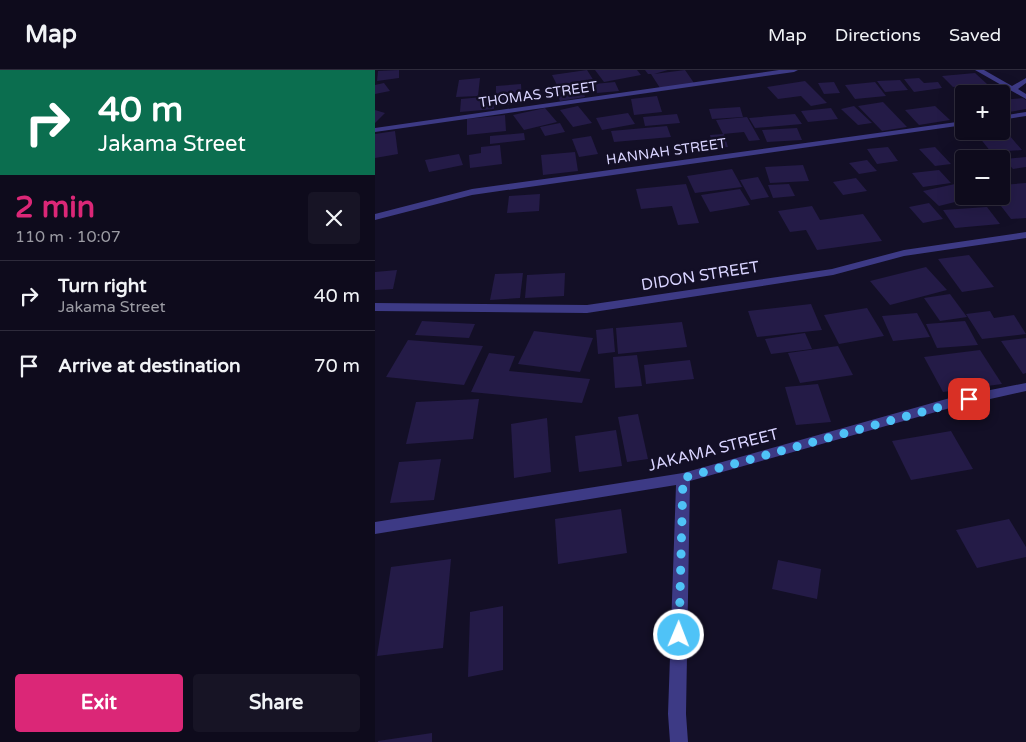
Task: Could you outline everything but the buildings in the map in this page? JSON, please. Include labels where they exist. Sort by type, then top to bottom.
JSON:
[{"type":"street","name":"THOMAS STREET","points":[[375,130],[794,70]]},
{"type":"street","points":[[979,70],[1026,97]]},
{"type":"street","points":[[1013,89],[1026,80]]},
{"type":"street","points":[[1010,117],[1026,114]]},
{"type":"street","name":"HANNAH STREET","points":[[375,217],[472,192],[955,124]]},
{"type":"street","name":"DIDON STREET","points":[[375,307],[587,309],[833,272],[861,262],[1026,234]]},
{"type":"street","name":"JAKAMA STREET","points":[[375,528],[683,478],[950,403],[1026,388]]},
{"type":"street","points":[[679,742],[677,704],[683,478]]},
{"type":"route","points":[[679,635],[683,478],[969,399]]}]
